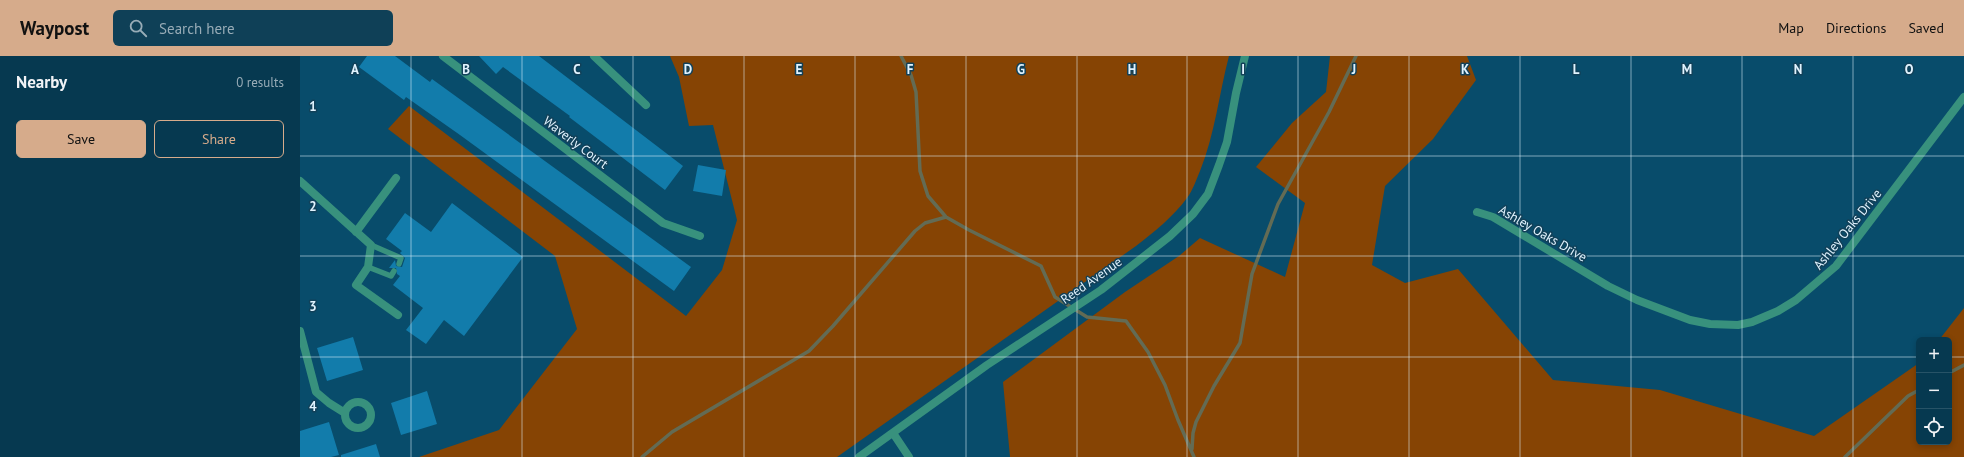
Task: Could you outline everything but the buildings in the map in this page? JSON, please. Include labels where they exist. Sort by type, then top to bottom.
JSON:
[{"type":"street","name":"Waverly Court","points":[[443,56],[663,223],[700,236]]},
{"type":"street","points":[[594,56],[646,105]]},
{"type":"street","name":"Reed Avenue","points":[[859,457],[1041,329],[1101,290],[1170,236],[1202,204],[1208,194],[1227,142],[1236,93],[1245,56]]},
{"type":"street","name":"Ashley Oaks Drive","points":[[1477,212],[1493,217],[1608,286],[1637,300],[1690,320],[1710,324],[1738,325],[1752,322],[1778,311],[1796,300],[1836,266],[1964,97]]},
{"type":"street","points":[[356,232],[396,178]]},
{"type":"street","points":[[300,181],[371,245],[368,267],[356,285],[398,315]]},
{"type":"street","points":[[300,332],[316,392],[328,403],[345,413]]},
{"type":"street","points":[[892,433],[909,457]]},
{"type":"lane","points":[[371,245],[401,258],[399,264]]},
{"type":"lane","points":[[368,267],[391,276],[394,272]]},
{"type":"shaded area","points":[[670,56],[1229,56],[1205,157],[1191,192],[1176,212],[1136,246],[837,457],[419,457],[499,430],[577,329],[555,256],[388,129],[409,106],[686,316],[722,270],[737,220],[713,125],[689,126],[679,77]]},
{"type":"shaded area","points":[[1330,56],[1467,56],[1476,80],[1433,139],[1385,186],[1372,265],[1405,283],[1458,269],[1553,380],[1660,390],[1814,436],[1916,365],[1916,445],[1952,445],[1952,337],[1941,337],[1964,308],[1964,457],[1010,457],[1003,382],[1125,292],[1179,256],[1200,238],[1285,277],[1305,203],[1256,167],[1292,123],[1326,92]]},
{"type":"waterway","points":[[901,56],[911,75],[916,92],[920,171],[928,196],[946,217],[1041,266],[1055,297],[1087,317],[1126,321],[1148,352],[1165,385],[1194,457]]},
{"type":"waterway","points":[[1192,449],[1193,433],[1196,422],[1214,386],[1240,343],[1252,274],[1278,204],[1329,112],[1356,56]]},
{"type":"waterway","points":[[642,457],[672,432],[809,351],[833,326],[915,231],[925,223],[946,217]]},
{"type":"waterway","points":[[1952,371],[1964,365]]},
{"type":"waterway","points":[[1845,457],[1908,396],[1916,392]]}]
